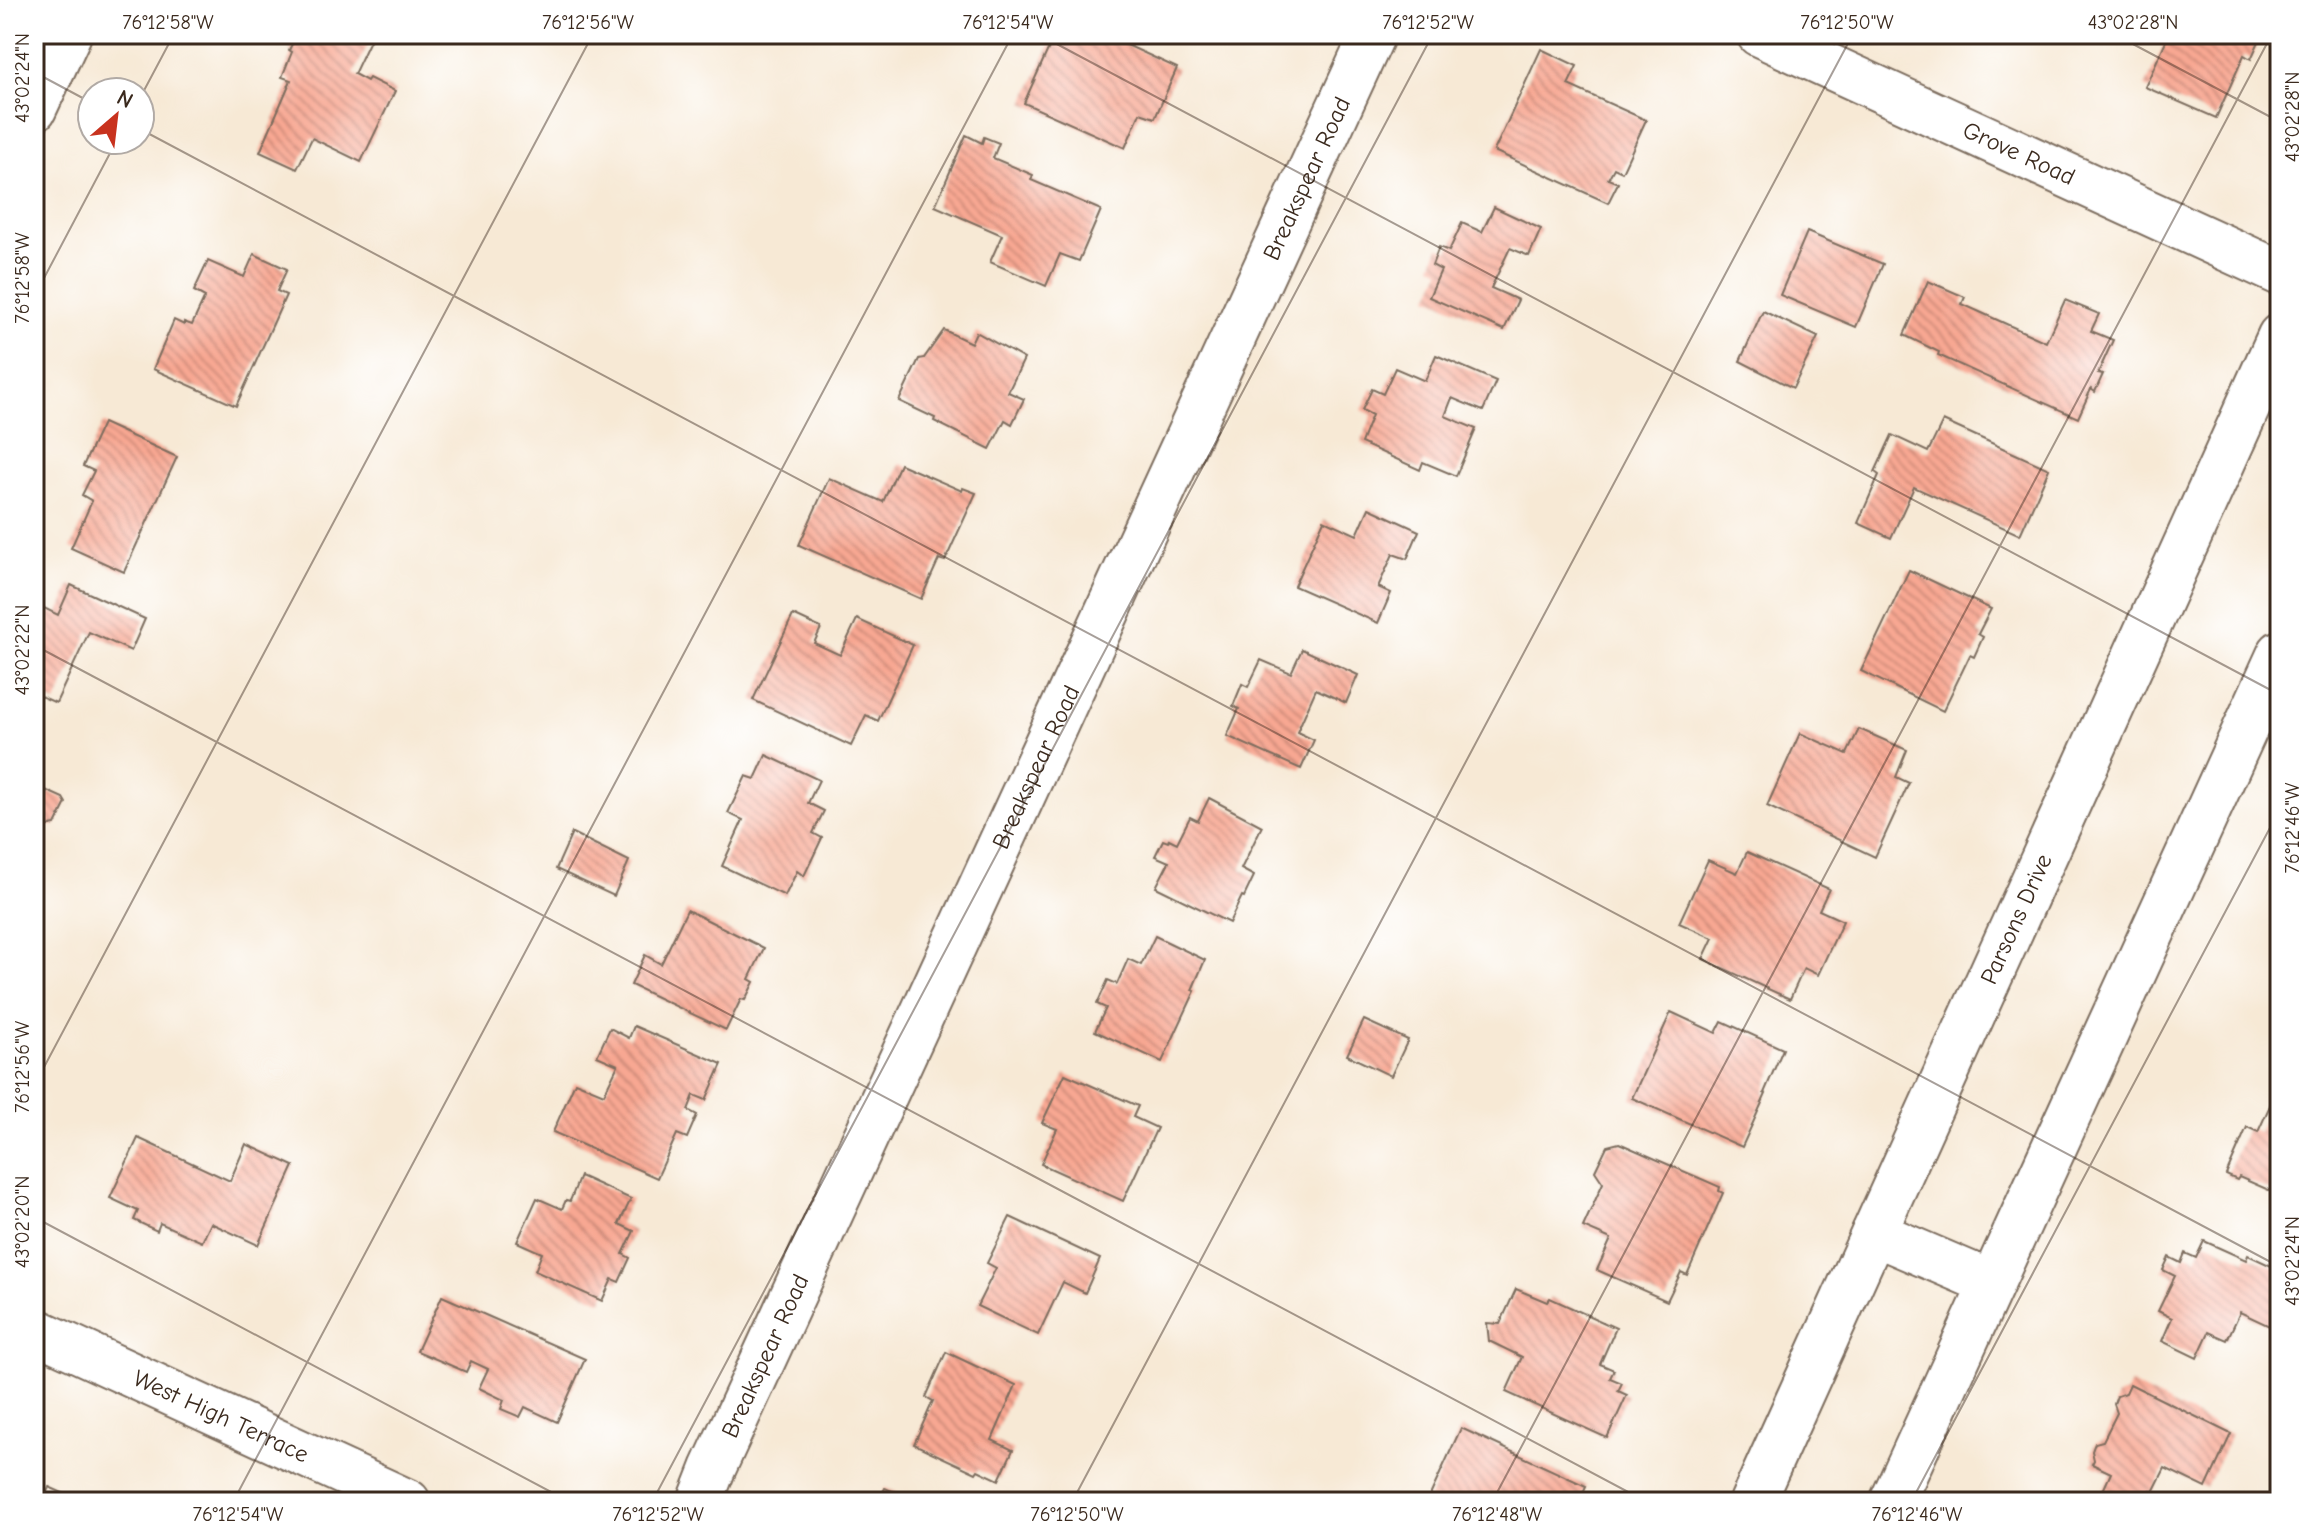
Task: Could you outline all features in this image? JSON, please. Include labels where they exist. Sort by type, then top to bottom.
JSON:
[{"type":"street","points":[[34,109],[69,34]]},
{"type":"street","name":"Breakspear Road","points":[[700,1502],[1373,34]]},
{"type":"street","name":"Grove Road","points":[[1759,34],[2280,273]]},
{"type":"street","name":"Parsons Drive","points":[[1752,1502],[2280,336]]},
{"type":"street","points":[[1892,1502],[2280,653]]},
{"type":"street","points":[[1874,1233],[1991,1283]]},
{"type":"street","name":"West High Terrace","points":[[34,1330],[408,1502]]},
{"type":"building","points":[[297,34],[373,34],[354,74],[395,91],[361,162],[312,138],[297,169],[260,152],[291,80],[282,77]]},
{"type":"building","points":[[1055,34],[1103,34],[1177,68],[1155,118],[1140,113],[1125,148],[1024,103]]},
{"type":"building","points":[[2169,34],[2255,34],[2261,37],[2251,59],[2244,55],[2216,118],[2145,87]]},
{"type":"building","points":[[1541,49],[1577,66],[1568,85],[1646,120],[1622,172],[1614,168],[1608,179],[1618,183],[1608,203],[1494,151]]},
{"type":"building","points":[[966,135],[982,143],[984,137],[999,143],[993,158],[1033,175],[1031,180],[1101,210],[1079,261],[1060,254],[1046,286],[990,262],[1002,235],[935,206]]},
{"type":"building","points":[[1494,207],[1541,229],[1529,256],[1510,248],[1491,288],[1518,300],[1504,330],[1429,297],[1441,270],[1432,265],[1439,247],[1449,251],[1462,223],[1482,232]]},
{"type":"building","points":[[1807,232],[1883,264],[1856,327],[1780,295]]},
{"type":"building","points":[[254,254],[287,269],[277,291],[286,295],[236,406],[153,369],[174,320],[192,325],[205,297],[194,291],[208,261],[244,277]]},
{"type":"building","points":[[1928,281],[1965,297],[1962,304],[2046,342],[2065,300],[2099,314],[2091,331],[2113,340],[2098,373],[2103,374],[2095,392],[2091,389],[2078,418],[1938,355],[1939,352],[1904,335]]},
{"type":"building","points":[[1763,311],[1818,337],[1793,388],[1740,361]]},
{"type":"building","points":[[944,330],[971,343],[976,332],[1024,359],[1008,392],[1024,399],[1012,424],[1005,420],[990,449],[899,401],[919,359],[924,358]]},
{"type":"building","points":[[1436,355],[1496,381],[1483,411],[1452,398],[1445,416],[1476,429],[1456,476],[1423,462],[1420,470],[1361,443],[1372,415],[1362,410],[1372,389],[1383,394],[1395,368],[1425,381]]},
{"type":"building","points":[[1943,421],[2049,469],[2020,535],[1914,487],[1891,538],[1858,523],[1879,475],[1875,472],[1892,435],[1928,452]]},
{"type":"building","points":[[103,423],[177,457],[124,572],[71,548],[92,501],[82,495],[94,471],[83,466]]},
{"type":"building","points":[[900,464],[962,491],[963,488],[976,493],[945,561],[939,559],[921,599],[799,545],[829,478],[883,502]]},
{"type":"building","points":[[1369,508],[1419,531],[1407,559],[1393,554],[1378,587],[1391,593],[1378,623],[1294,586],[1324,520],[1357,535]]},
{"type":"building","points":[[1909,570],[1991,609],[1978,634],[1983,637],[1974,657],[1970,655],[1943,711],[1861,671]]},
{"type":"building","points":[[71,585],[145,619],[131,651],[89,632],[56,703],[34,693],[34,603],[58,615]]},
{"type":"building","points":[[793,615],[821,628],[814,643],[840,655],[857,619],[913,645],[878,721],[866,715],[851,746],[753,700]]},
{"type":"building","points":[[1302,649],[1358,675],[1346,703],[1316,689],[1297,732],[1314,740],[1301,769],[1227,736],[1239,709],[1233,706],[1242,684],[1248,687],[1261,660],[1291,673]]},
{"type":"building","points":[[1859,729],[1907,750],[1896,777],[1909,783],[1875,857],[1767,806],[1800,733],[1847,754]]},
{"type":"building","points":[[766,755],[819,780],[808,803],[824,811],[813,833],[822,838],[804,876],[797,871],[785,896],[722,866],[743,820],[728,813],[746,776],[755,779]]},
{"type":"building","points":[[34,785],[63,798],[66,803],[55,825],[49,826],[34,819]]},
{"type":"building","points":[[1209,798],[1262,826],[1241,869],[1254,876],[1229,923],[1156,887],[1169,862],[1155,856],[1163,840],[1177,843],[1190,817],[1198,821]]},
{"type":"building","points":[[572,833],[629,861],[614,896],[556,869]]},
{"type":"building","points":[[1747,852],[1829,889],[1819,910],[1843,921],[1818,975],[1804,968],[1790,999],[1703,959],[1713,938],[1679,923],[1708,860],[1737,873]]},
{"type":"building","points":[[687,910],[764,948],[749,979],[754,982],[745,1000],[741,999],[726,1030],[631,985],[645,955],[661,964]]},
{"type":"building","points":[[1155,936],[1205,960],[1192,990],[1195,991],[1162,1062],[1095,1031],[1106,1008],[1097,1004],[1108,980],[1117,984],[1128,959],[1141,965]]},
{"type":"building","points":[[1671,1012],[1716,1033],[1722,1021],[1783,1049],[1742,1147],[1632,1098]]},
{"type":"building","points":[[1364,1020],[1408,1040],[1391,1076],[1347,1055]]},
{"type":"building","points":[[634,1026],[722,1064],[706,1100],[694,1095],[688,1110],[697,1115],[687,1138],[677,1134],[657,1178],[553,1132],[575,1082],[604,1094],[618,1065],[597,1056],[610,1028],[629,1038]]},
{"type":"building","points":[[1065,1074],[1138,1106],[1133,1117],[1157,1128],[1123,1201],[1041,1164],[1057,1129],[1042,1123]]},
{"type":"building","points":[[2272,1101],[2280,1104],[2280,1195],[2239,1177],[2237,1180],[2226,1175],[2247,1127],[2258,1132]]},
{"type":"building","points":[[138,1138],[230,1181],[246,1144],[294,1166],[258,1245],[211,1223],[202,1242],[160,1223],[157,1231],[134,1220],[138,1211],[110,1198]]},
{"type":"building","points":[[1619,1143],[1720,1187],[1719,1191],[1723,1193],[1687,1275],[1681,1272],[1667,1301],[1597,1270],[1611,1239],[1583,1227],[1603,1183],[1595,1171],[1607,1146]]},
{"type":"building","points":[[580,1176],[631,1199],[619,1224],[634,1231],[623,1254],[630,1258],[619,1282],[612,1279],[602,1301],[535,1271],[542,1253],[517,1242],[537,1198],[562,1209],[566,1200],[570,1201]]},
{"type":"building","points":[[1010,1217],[1100,1259],[1085,1293],[1063,1282],[1038,1335],[977,1306],[996,1268],[987,1263]]},
{"type":"building","points":[[2204,1241],[2246,1260],[2248,1255],[2280,1270],[2280,1331],[2240,1312],[2227,1340],[2209,1332],[2197,1358],[2162,1341],[2172,1318],[2158,1311],[2175,1276],[2163,1270],[2169,1257],[2181,1263],[2185,1253],[2196,1258]]},
{"type":"building","points":[[1516,1289],[1547,1302],[1550,1298],[1616,1328],[1600,1364],[1614,1370],[1610,1378],[1622,1383],[1618,1391],[1627,1395],[1607,1438],[1506,1392],[1522,1357],[1489,1341],[1487,1323],[1500,1324]]},
{"type":"building","points":[[442,1296],[585,1359],[557,1422],[525,1407],[520,1417],[501,1409],[504,1400],[479,1388],[488,1369],[471,1361],[466,1372],[417,1351]]},
{"type":"building","points":[[946,1352],[1016,1385],[992,1440],[1013,1450],[999,1480],[978,1470],[976,1473],[914,1444],[933,1401],[926,1397]]},
{"type":"building","points":[[2130,1384],[2231,1434],[2206,1488],[2165,1468],[2153,1492],[2150,1491],[2144,1502],[2110,1502],[2100,1497],[2111,1473],[2092,1464],[2092,1451],[2095,1443],[2103,1441],[2117,1413],[2114,1404],[2117,1396],[2126,1393]]},
{"type":"building","points":[[1461,1428],[1586,1486],[1579,1502],[1427,1502]]},
{"type":"building","points":[[49,1487],[74,1498],[72,1502],[34,1502],[34,1489],[46,1495]]},
{"type":"building","points":[[885,1488],[917,1502],[878,1502]]}]
